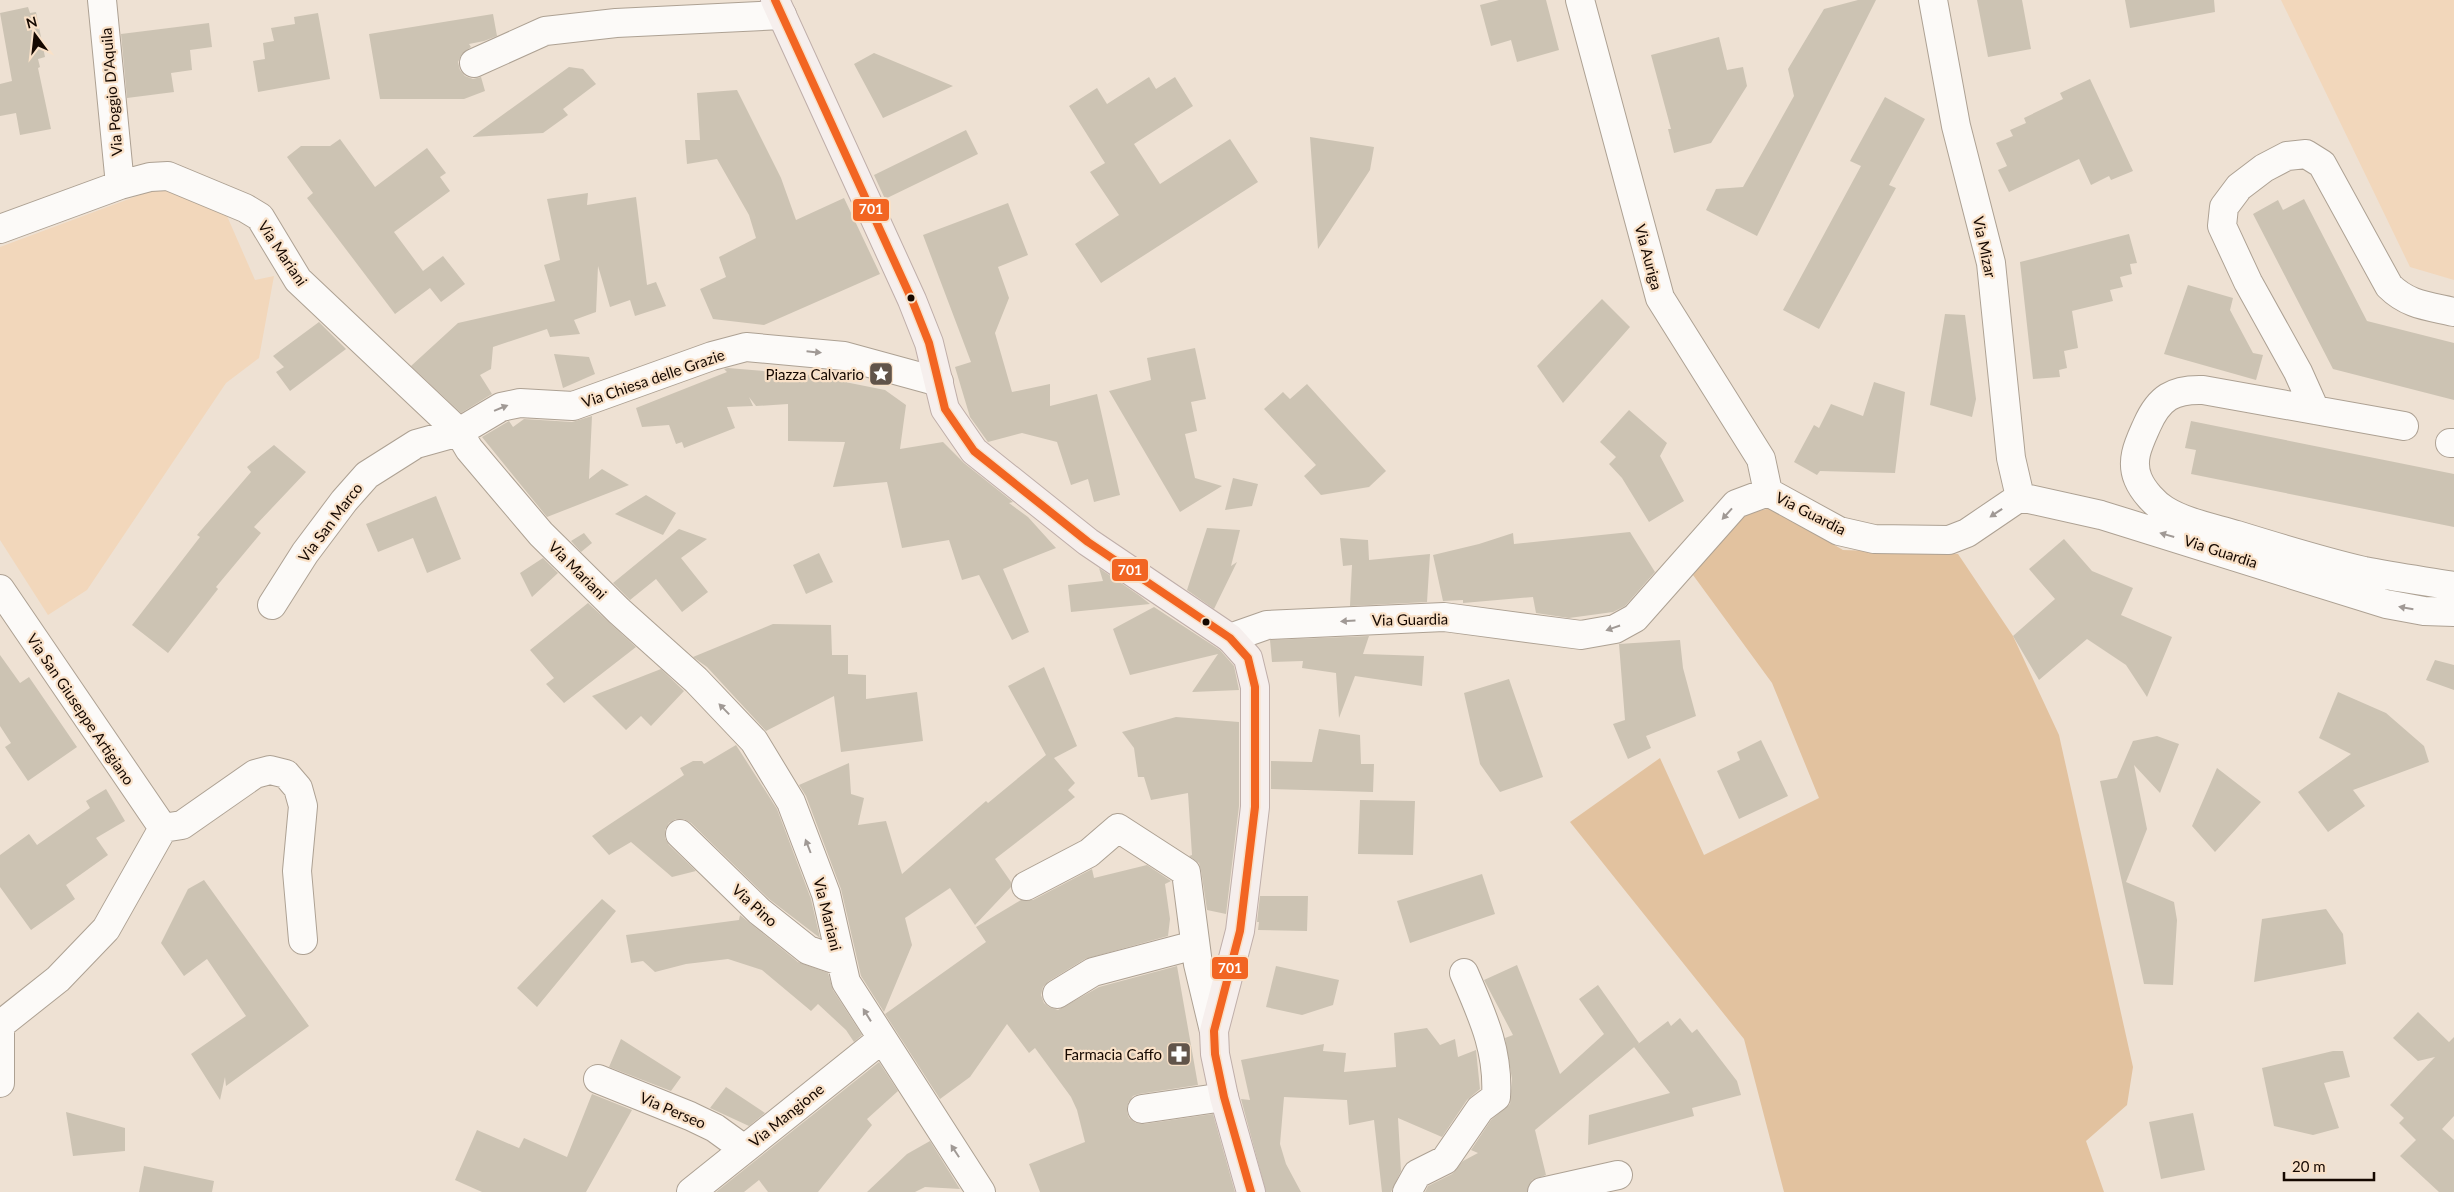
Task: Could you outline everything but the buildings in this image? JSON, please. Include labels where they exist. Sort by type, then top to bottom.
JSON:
[{"type":"main road","points":[[779,8],[912,300],[929,343],[945,409],[974,452],[1088,542],[1230,638],[1248,658],[1255,687],[1255,808],[1240,931],[1214,1031],[1224,1097],[1251,1192]]},
{"type":"street","name":"Via Poggio D'Aquila","points":[[102,0],[120,185]]},
{"type":"street","name":"Via Auriga","points":[[1580,0],[1660,298],[1761,459],[1768,492]]},
{"type":"street","name":"Via Mizar","points":[[1933,0],[1956,126],[1990,263],[2012,458],[2020,497]]},
{"type":"street","points":[[474,63],[545,31],[779,8]]},
{"type":"street","points":[[2315,410],[2298,372],[2248,282],[2222,226],[2224,208],[2239,187],[2264,168],[2287,156],[2306,154],[2322,164],[2389,286],[2400,297],[2413,303],[2454,312]]},
{"type":"street","name":"Via Mariani","points":[[0,229],[120,185],[150,177],[168,176],[260,216],[298,280],[459,432],[469,449],[541,534],[619,611],[696,680],[754,741],[791,802],[826,894],[846,982],[979,1191]]},
{"type":"street","name":"Via Chiesa delle Grazie","points":[[459,432],[500,407],[520,403],[573,406],[712,356],[746,347],[766,347],[844,356],[939,382]]},
{"type":"street","points":[[2404,426],[2202,390],[2187,390],[2172,393],[2157,409],[2139,444],[2134,461],[2138,480],[2150,496],[2165,510],[2189,521],[2310,558],[2366,571],[2454,586]]},
{"type":"street","name":"Via San Marco","points":[[272,605],[305,553],[344,501],[367,475],[416,444],[459,432]]},
{"type":"street","name":"Via Guardia","points":[[1230,638],[1267,624],[1444,617],[1581,635],[1615,629],[1635,618],[1736,504],[1768,492],[1840,531],[1884,539],[1949,540],[1967,533],[2020,497],[2110,518],[2386,604],[2424,611],[2454,612]]},
{"type":"street","name":"Via San Giuseppe Artigiano","points":[[0,590],[163,828]]},
{"type":"street","points":[[0,1083],[0,1025],[58,979],[106,929],[163,828],[182,825],[255,774],[270,770],[286,774],[298,788],[303,806],[297,871],[303,940]]},
{"type":"street","points":[[1026,886],[1089,853],[1118,828],[1186,872],[1198,964],[1214,1031]]},
{"type":"street","name":"Via Pino","points":[[680,834],[759,911],[808,950],[840,961]]},
{"type":"street","points":[[1057,994],[1093,972],[1195,945]]},
{"type":"street","points":[[1407,1192],[1417,1174],[1446,1160],[1480,1110],[1496,1097],[1497,1074],[1489,1029],[1464,973]]},
{"type":"street","name":"Via Mangione","points":[[691,1192],[882,1038]]},
{"type":"street","name":"Via Perseo","points":[[598,1079],[690,1116],[715,1128],[744,1149]]},
{"type":"street","points":[[1142,1109],[1224,1097]]},
{"type":"street","points":[[1542,1192],[1618,1175]]},
{"type":"shaded area","points":[[2281,0],[2454,0],[2454,280],[2410,267]]},
{"type":"shaded area","points":[[161,187],[227,216],[255,280],[274,276],[259,358],[226,383],[87,590],[48,615],[0,540],[0,247]]},
{"type":"shaded area","points":[[1771,508],[1843,550],[1958,554],[2013,636],[2059,735],[2133,1067],[2127,1105],[2086,1141],[2104,1192],[1784,1192],[1744,1039],[1570,822],[1660,758],[1704,855],[1819,798],[1772,683],[1693,575],[1740,515]]},
{"type":"transit line","name":"701","points":[[775,0],[912,300],[929,343],[945,409],[974,451],[1088,542],[1230,638],[1248,658],[1255,687],[1255,807],[1240,931],[1214,1031],[1215,1054],[1224,1097],[1251,1192]]},
{"type":"place","name":"Piazza Calvario","points":[[881,374]]},
{"type":"place","name":"Farmacia Caffo","points":[[1179,1054]]}]
